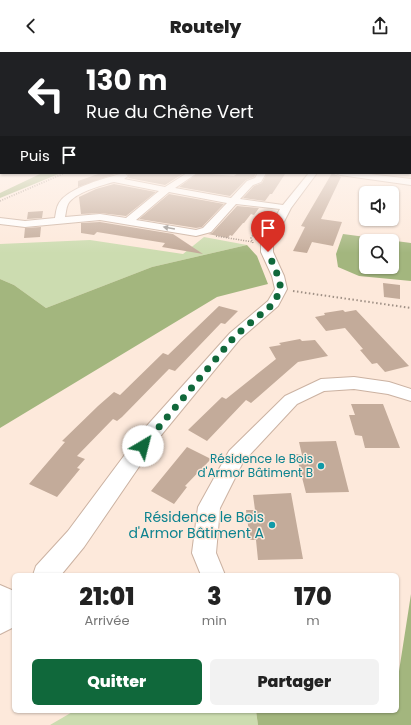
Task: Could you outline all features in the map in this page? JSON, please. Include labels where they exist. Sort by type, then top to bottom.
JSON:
[{"type":"street","points":[[59,222],[64,203],[83,190]]},
{"type":"street","points":[[129,221],[166,190]]},
{"type":"street","points":[[169,190],[282,206]]},
{"type":"street","points":[[0,221],[25,224],[100,217],[196,233],[204,231],[231,199],[241,190]]},
{"type":"street","points":[[47,573],[76,539],[151,434],[235,336],[273,304],[281,289],[278,276],[268,252],[267,243],[282,206],[297,190]]},
{"type":"street","points":[[212,573],[204,553],[209,507],[236,457],[291,400],[321,385],[354,382],[389,388],[411,395]]},
{"type":"street","points":[[0,598],[12,603]]},
{"type":"street","points":[[0,621],[12,612]]},
{"type":"path","points":[[0,201],[25,190]]},
{"type":"path","points":[[204,231],[210,235],[253,242]]},
{"type":"path","points":[[281,289],[326,294],[411,308]]},
{"type":"green space","points":[[5,190],[19,190],[0,198],[0,193]]},
{"type":"green space","points":[[343,234],[359,236],[359,274],[399,274],[399,241],[411,243],[411,281],[359,276],[338,267],[336,254]]},
{"type":"green space","points":[[204,237],[247,245],[152,267],[46,308],[14,285],[0,279],[0,244],[90,240],[183,254]]},
{"type":"green space","points":[[247,245],[257,256],[268,284],[217,297],[0,428],[0,279],[14,285],[46,308],[152,267]]},
{"type":"green space","points":[[411,594],[411,725],[258,725],[256,713],[399,713],[399,671]]},
{"type":"green space","points":[[71,713],[256,713],[258,725],[50,725]]},
{"type":"building","points":[[93,190],[148,190],[156,192],[126,216],[100,213],[81,214],[79,197]]},
{"type":"building","points":[[198,190],[236,190],[230,196]]},
{"type":"building","points":[[250,190],[274,190],[265,201],[243,198]]},
{"type":"building","points":[[322,190],[335,190],[321,219],[342,222],[333,246],[312,242],[307,253],[293,251],[305,227],[301,226]]},
{"type":"building","points":[[169,194],[224,204],[202,227],[196,228],[139,219]]},
{"type":"building","points":[[237,206],[259,208],[254,215],[251,214],[232,236],[230,235],[228,238],[208,234],[212,233]]},
{"type":"building","points":[[43,211],[42,218],[27,219],[28,212]]},
{"type":"building","points":[[100,222],[173,234],[203,254],[162,247],[165,243],[97,232],[94,235],[81,233],[81,223]]},
{"type":"building","points":[[41,227],[40,237],[24,238],[25,228]]},
{"type":"building","points":[[383,283],[400,285],[400,299],[384,297]]},
{"type":"building","points":[[219,306],[238,311],[225,324],[221,323],[175,371],[169,369],[122,417],[117,421],[113,419],[77,456],[85,459],[77,468],[80,469],[57,497],[29,484],[65,442],[62,441],[98,406],[114,392],[120,395],[163,353],[168,355]]},
{"type":"building","points":[[343,310],[345,312],[356,310],[409,366],[385,372],[377,363],[372,364],[360,350],[363,349],[345,328],[326,331],[315,317],[325,315],[324,313]]},
{"type":"building","points":[[300,339],[302,341],[315,340],[328,356],[298,362],[251,403],[246,400],[207,441],[188,430],[222,397],[226,399],[276,359],[269,347],[281,345],[279,343]]},
{"type":"building","points":[[351,404],[383,404],[400,448],[365,448],[362,436],[355,435],[349,415],[355,415]]},
{"type":"building","name":"Résidence le Bois d'Armor Bâtiment B","points":[[336,441],[349,492],[306,493],[296,454],[302,455],[299,442]]},
{"type":"building","points":[[187,447],[211,459],[185,486],[187,487],[174,504],[151,491]]},
{"type":"building","name":"Résidence le Bois d'Armor Bâtiment A","points":[[291,493],[303,559],[258,560],[256,540],[250,540],[246,510],[255,510],[253,495]]},
{"type":"place","name":"Résidence le Bois d'Armor Bâtiment B","points":[[321,466]]},
{"type":"place","name":"Résidence le Bois d'Armor Bâtiment A","points":[[272,525]]},
{"type":"route","points":[[143,446],[151,434],[235,336],[273,304],[281,289],[278,276],[268,252]]}]
